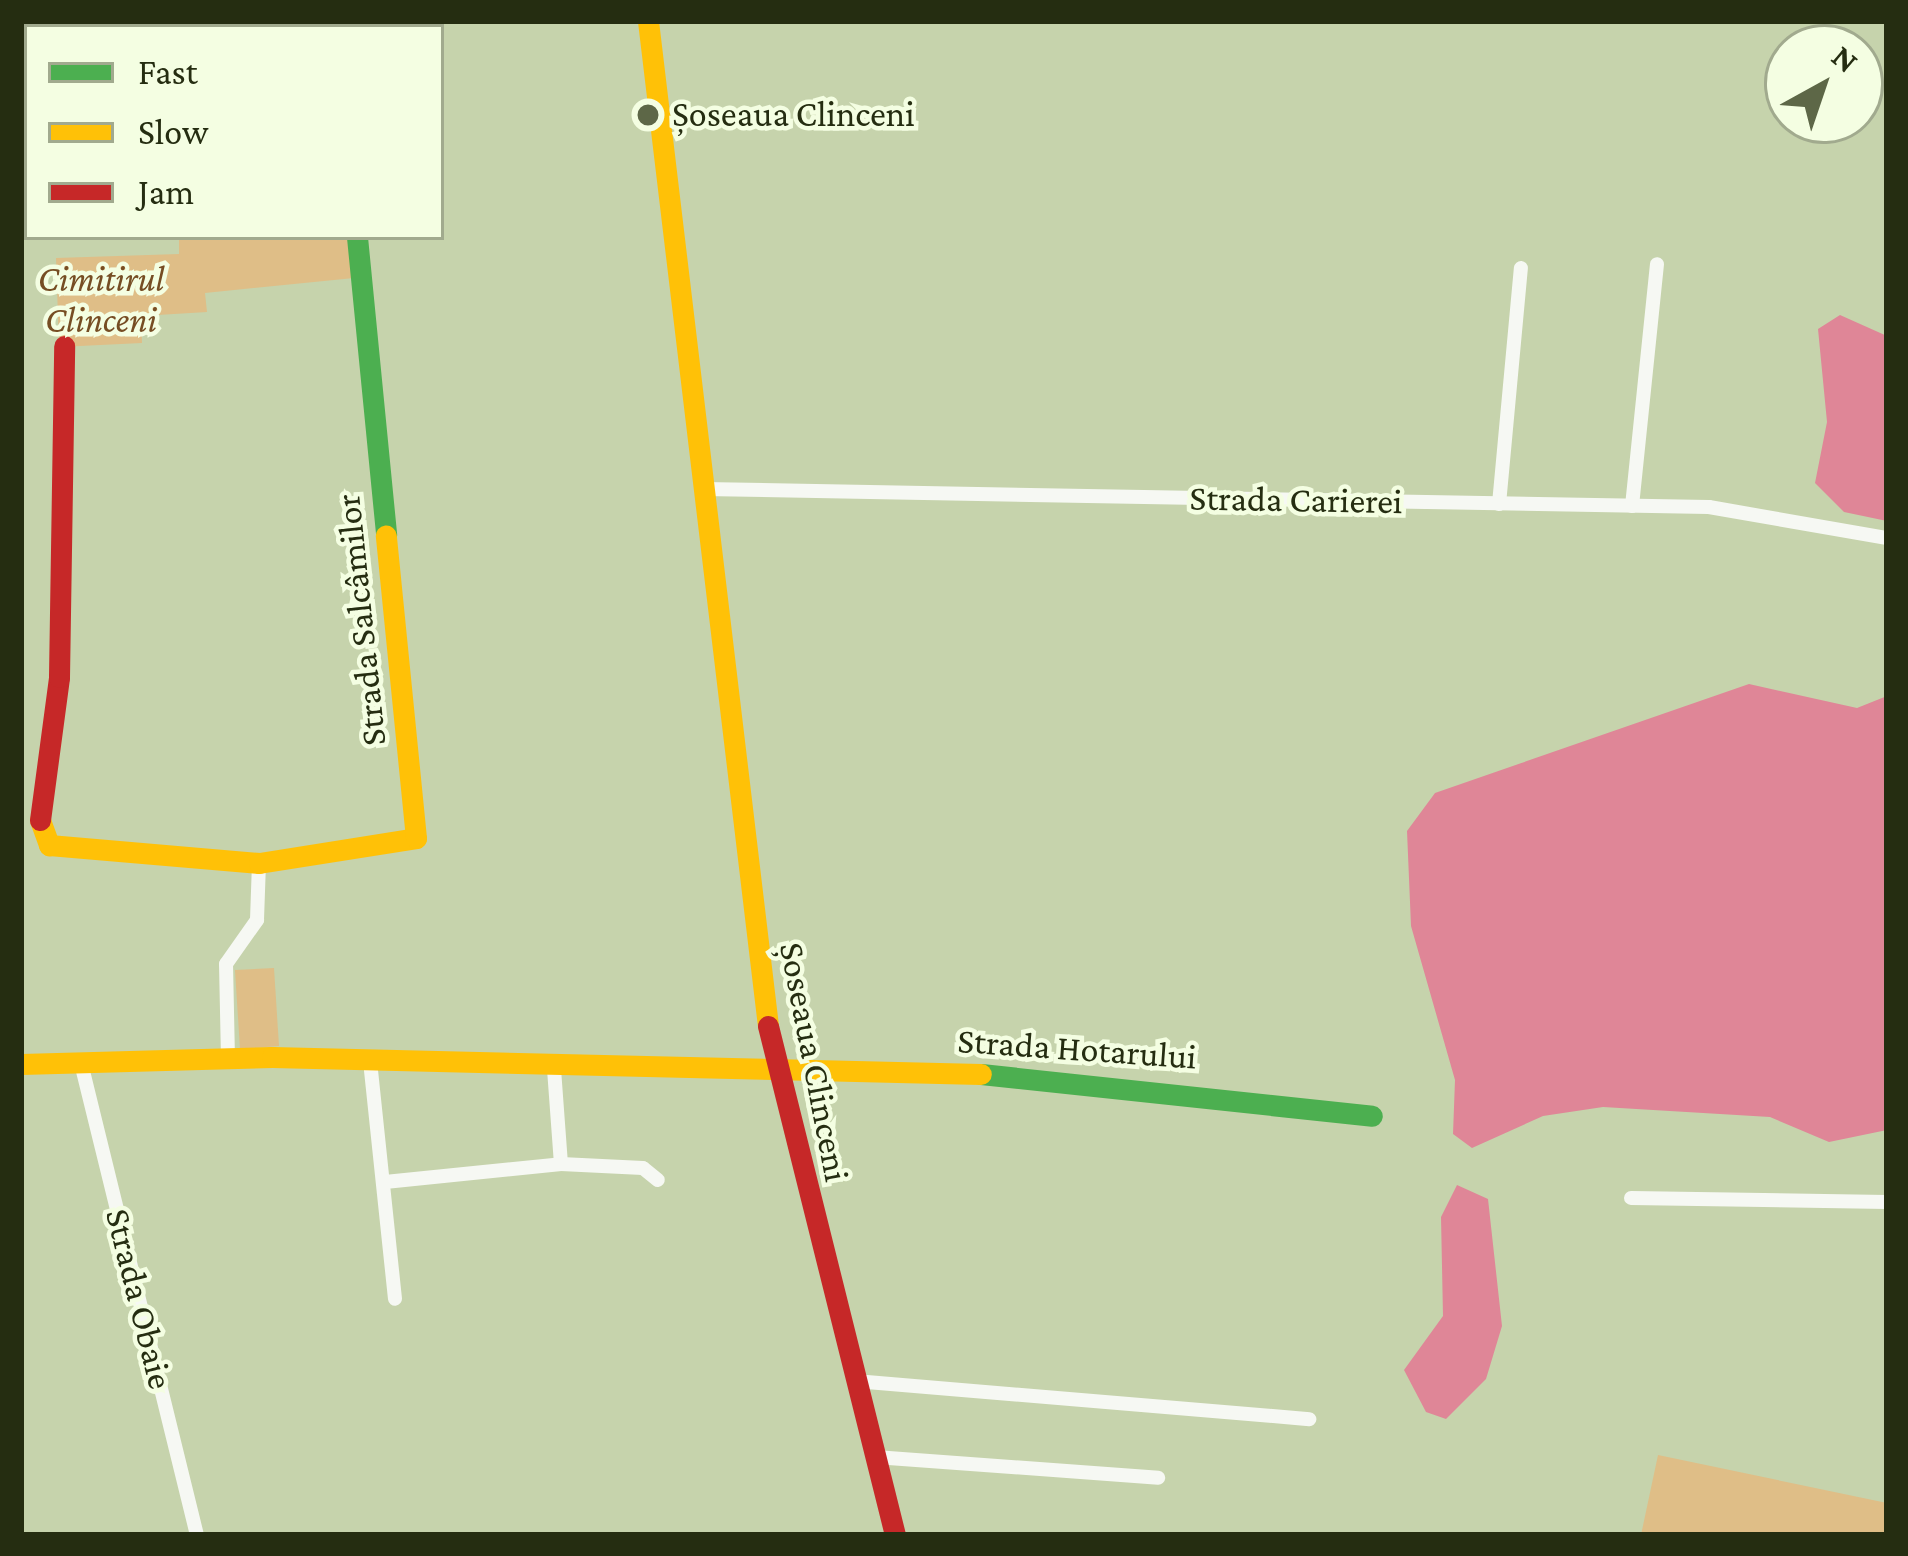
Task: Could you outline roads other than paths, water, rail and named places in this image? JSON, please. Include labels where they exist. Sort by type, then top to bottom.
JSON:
[{"type":"street","name":"Șoseaua Clinceni","points":[[648,21],[775,1073],[896,1535]]},
{"type":"street","name":"Strada Salcâmilor","points":[[259,863],[416,838],[357,240]]},
{"type":"street","points":[[1632,506],[1657,264]]},
{"type":"street","points":[[1499,503],[1521,268]]},
{"type":"street","points":[[64,346],[59,677],[41,832],[69,854],[259,863],[257,920],[226,964],[228,1059]]},
{"type":"street","name":"Strada Carierei","points":[[703,489],[1632,506],[1887,538]]},
{"type":"street","name":"Strada Hotarului","points":[[21,1064],[228,1059],[554,1069],[1017,1074],[1372,1116]]},
{"type":"street","points":[[370,1061],[395,1299]]},
{"type":"street","name":"Strada Obaie","points":[[81,1063],[197,1535]]},
{"type":"street","points":[[554,1069],[562,1164]]},
{"type":"street","points":[[385,1182],[562,1164],[644,1168],[658,1180]]},
{"type":"street","points":[[1631,1198],[1887,1202]]},
{"type":"street","points":[[855,1381],[1309,1419]]},
{"type":"street","points":[[874,1457],[1158,1478]]},
{"type":"place","name":"Șoseaua Clinceni","points":[[648,115]]},
{"type":"park label","name":"Cimitirul Clinceni","points":[[101,300]]}]
